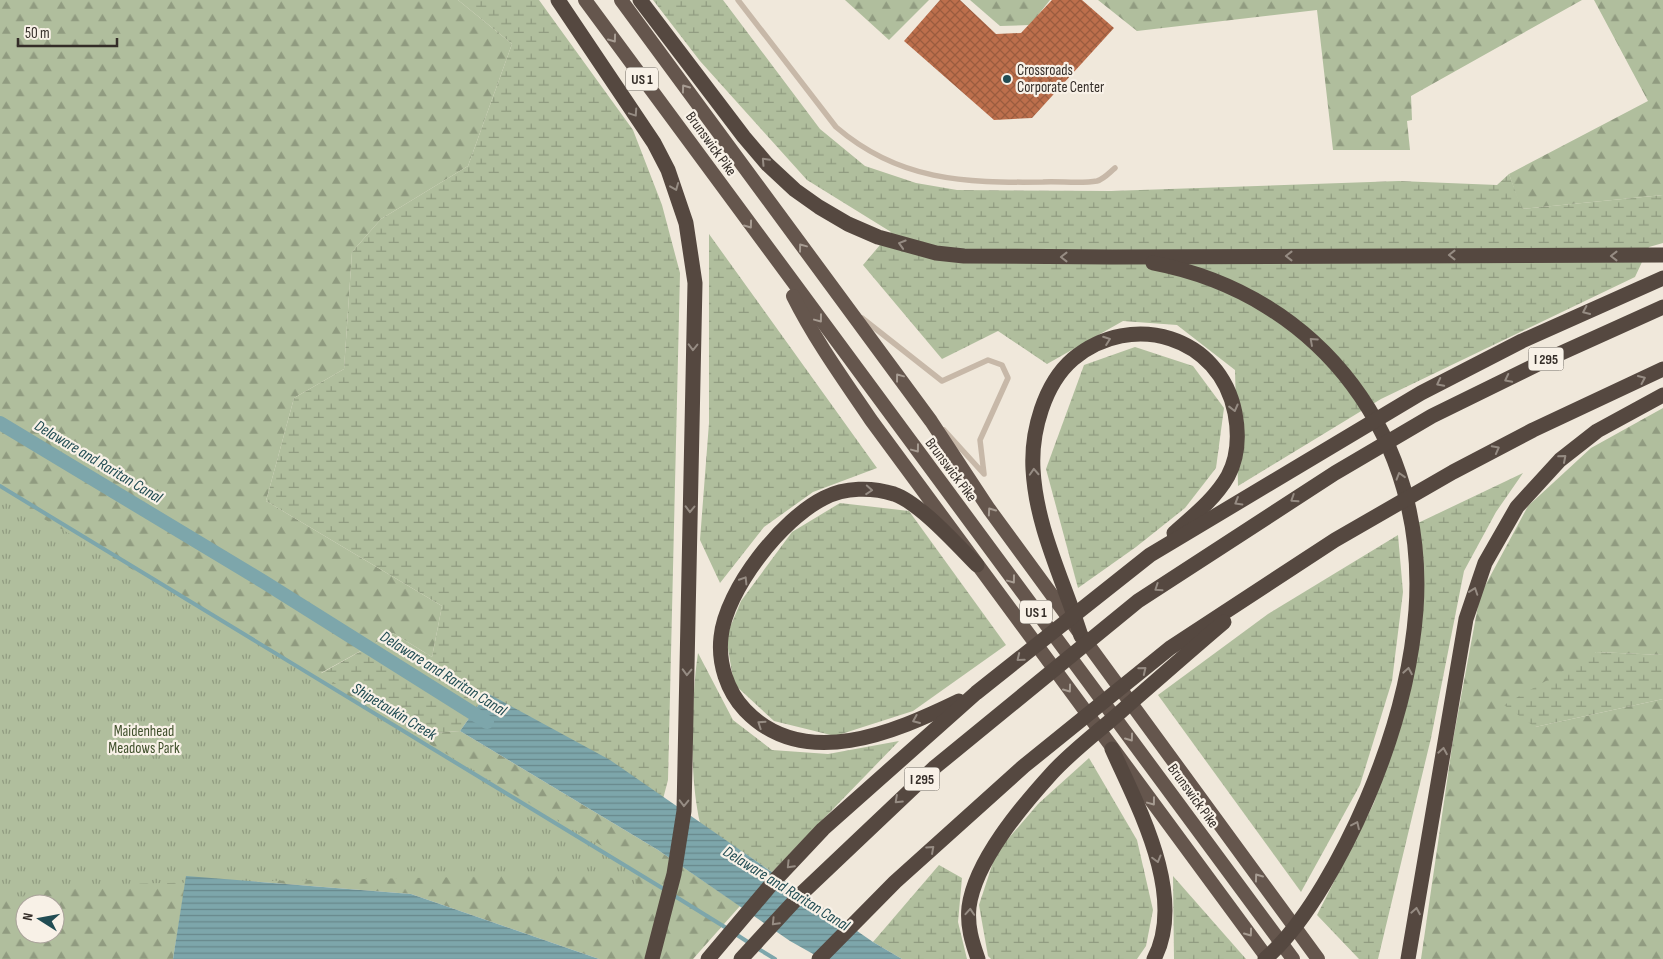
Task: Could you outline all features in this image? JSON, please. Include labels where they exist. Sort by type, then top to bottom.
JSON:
[{"type":"highway","points":[[558,0],[657,150],[678,193],[692,253],[695,284],[684,811],[679,851],[652,958]]},
{"type":"highway","name":"Brunswick Pike","points":[[584,0],[1293,959]]},
{"type":"highway","name":"Brunswick Pike","points":[[621,0],[912,395],[989,509],[1080,636],[1318,959]]},
{"type":"highway","points":[[640,0],[744,137],[767,164],[811,201],[848,224],[878,237],[936,253],[964,256],[1112,257],[1663,255]]},
{"type":"highway","points":[[779,266],[803,316],[840,375],[1266,959],[1291,930],[1334,868],[1378,773],[1403,694],[1412,647],[1416,608],[1414,542],[1409,509],[1399,472],[1380,428],[1359,393],[1323,350],[1293,323],[1238,290],[1203,276],[1176,268],[1112,257]]},
{"type":"highway","points":[[1150,555],[1324,449],[1421,393],[1522,341],[1663,278]]},
{"type":"highway","name":"I 295","points":[[740,959],[846,850],[935,767],[1138,601],[1335,473],[1432,416],[1548,359],[1663,307]]},
{"type":"highway","points":[[708,959],[775,880],[823,829],[982,689],[1127,574],[1150,555],[1219,490],[1235,457],[1237,424],[1233,404],[1227,387],[1216,371],[1203,357],[1173,339],[1138,333],[1104,340],[1072,360],[1058,376],[1047,396],[1036,436],[1033,468],[1035,496],[1051,553],[1069,598],[1080,636]]},
{"type":"highway","points":[[819,959],[895,882],[1024,766],[1170,648],[1336,540],[1453,472],[1541,426],[1663,370]]},
{"type":"highway","points":[[1408,959],[1466,619],[1485,563],[1517,507],[1560,460],[1597,431],[1663,395]]},
{"type":"highway","points":[[977,565],[922,512],[896,495],[879,490],[860,489],[843,492],[810,506],[770,545],[731,601],[721,637],[724,673],[737,702],[764,726],[800,741],[821,743],[875,735],[936,712],[982,689]]},
{"type":"highway","points":[[978,959],[972,942],[969,924],[974,889],[984,864],[1019,812],[1053,772],[1273,580]]},
{"type":"highway","points":[[1112,749],[1143,818],[1158,860],[1164,918],[1162,936],[1154,959]]},
{"type":"lane","points":[[738,0],[836,127],[852,141],[894,164],[938,177],[985,183],[1097,181],[1115,168]]},
{"type":"lane","points":[[845,304],[942,381],[988,360],[1002,365],[1008,378],[980,440],[984,474],[912,395]]},
{"type":"green space","points":[[0,0],[458,0],[512,44],[468,166],[381,219],[352,252],[344,369],[294,398],[266,501],[442,606],[432,657],[393,633],[321,673],[418,734],[460,731],[658,850],[740,906],[693,959],[599,959],[411,894],[187,876],[173,959],[0,959]]},
{"type":"green space","points":[[458,0],[539,0],[633,130],[662,205],[680,273],[668,780],[663,799],[487,693],[460,731],[418,734],[320,674],[393,633],[432,657],[442,606],[266,501],[294,398],[344,369],[352,252],[381,219],[468,166],[512,44]]},
{"type":"green space","points":[[653,0],[723,0],[820,129],[865,166],[916,183],[957,190],[1111,191],[1399,181],[1497,185],[1509,174],[1522,209],[1663,195],[1663,243],[1649,247],[1635,277],[1381,399],[1238,486],[1235,370],[1177,325],[1123,321],[1047,364],[998,331],[942,359],[863,265],[891,232],[807,180],[700,61]]},
{"type":"green space","points":[[845,0],[929,0],[889,40]]},
{"type":"green space","points":[[970,0],[1050,0],[1030,25],[1000,26]]},
{"type":"green space","points":[[1098,0],[1582,0],[1411,96],[1412,120],[1407,121],[1410,150],[1333,150],[1317,10],[1137,31]]},
{"type":"green space","points":[[1594,0],[1663,0],[1663,195],[1521,209],[1509,174],[1648,101]]},
{"type":"green space","points":[[709,234],[877,468],[813,492],[764,527],[720,583],[700,540],[709,423]]},
{"type":"green space","points":[[1135,347],[1193,366],[1224,408],[1216,468],[1185,508],[1136,547],[1078,588],[1046,469],[1084,365]]},
{"type":"green space","points":[[1663,408],[1663,655],[1596,652],[1535,727],[1663,699],[1663,959],[1421,959],[1453,740],[1480,595],[1528,506],[1591,448]]},
{"type":"green space","points":[[1523,473],[1496,512],[1464,571],[1431,738],[1378,959],[1359,959],[1317,915],[1374,803],[1409,690],[1424,593],[1418,523]]},
{"type":"green space","name":"Maidenhead Meadows Park","points":[[0,494],[207,612],[636,866],[637,888],[602,874],[70,885],[31,894],[15,894],[15,898],[0,901]]},
{"type":"green space","points":[[840,503],[909,511],[1006,645],[913,711],[835,736],[774,721],[734,684],[726,637],[741,601],[792,532]]},
{"type":"green space","points":[[1398,535],[1403,592],[1392,681],[1360,785],[1301,892],[1158,695],[1268,614]]},
{"type":"green space","points":[[1596,652],[1663,655],[1663,699],[1535,727],[1504,705]]},
{"type":"green space","points":[[698,653],[733,720],[772,750],[828,754],[899,741],[772,872],[700,823],[694,783],[692,738]]},
{"type":"green space","points":[[1089,758],[1137,840],[1153,910],[1146,946],[1137,959],[991,959],[988,956],[979,905],[996,853],[1038,804]]},
{"type":"green space","points":[[939,865],[962,878],[958,922],[967,959],[902,959],[873,942]]},
{"type":"green space","points":[[1173,876],[1246,959],[1174,959]]},
{"type":"water","points":[[487,693],[610,760],[873,942],[902,959],[822,959],[790,941],[658,850],[460,731]]},
{"type":"water","points":[[186,876],[411,894],[599,959],[173,959]]},
{"type":"building","name":"Crossroads Corporate Center","points":[[940,0],[960,0],[996,34],[1021,33],[1052,0],[1082,0],[1114,28],[1032,118],[994,120],[904,41]]},
{"type":"waterway","name":"Delaware and Raritan Canal","points":[[0,423],[264,582],[487,722]]},
{"type":"waterway","name":"Shipetaukin Creek","points":[[0,486],[667,891]]},
{"type":"waterway","name":"Shipetaukin Creek","points":[[673,895],[728,929]]},
{"type":"waterway","name":"Shipetaukin Creek","points":[[734,933],[751,944]]},
{"type":"waterway","name":"Shipetaukin Creek","points":[[757,948],[775,959]]},
{"type":"place","name":"Crossroads Corporate Center","points":[[1007,79]]}]
